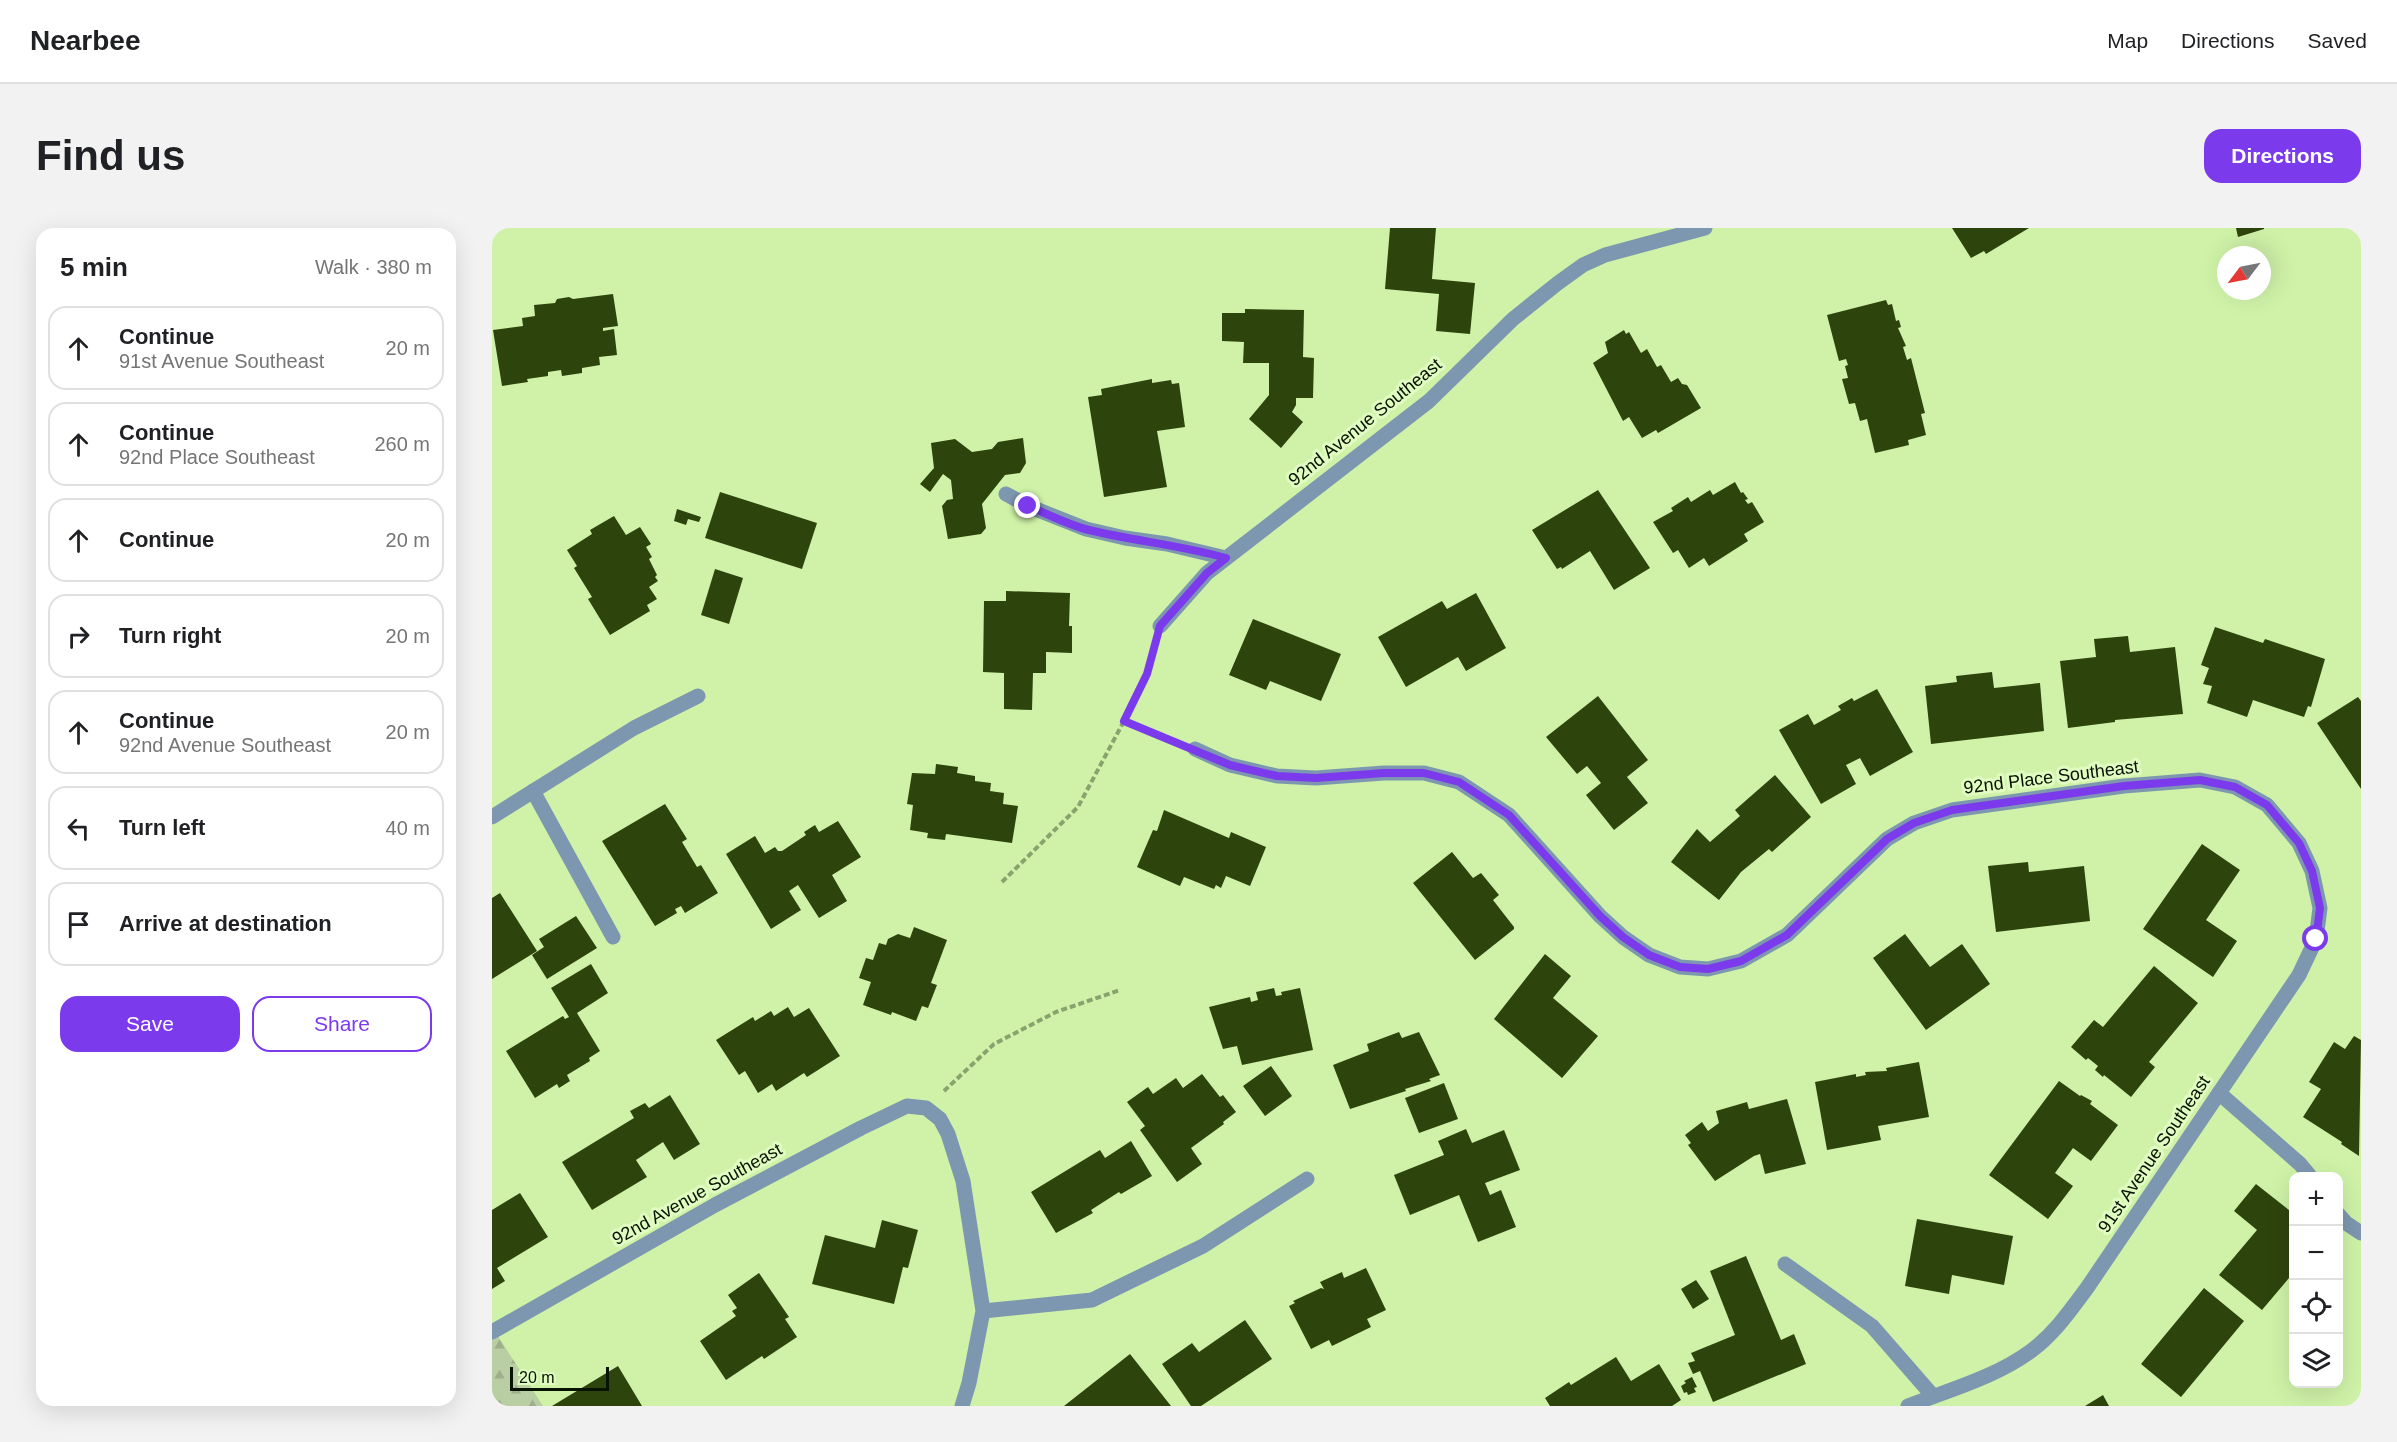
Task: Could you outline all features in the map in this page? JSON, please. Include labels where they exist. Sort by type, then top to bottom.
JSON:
[{"type":"street","name":"92nd Avenue Southeast","points":[[1160,626],[1207,573],[1429,401],[1513,319],[1558,282],[1583,265],[1605,255],[1705,228]]},
{"type":"street","points":[[1006,494],[1028,506],[1086,529],[1226,558]]},
{"type":"street","points":[[492,817],[634,728],[698,696]]},
{"type":"street","name":"92nd Place Southeast","points":[[1195,749],[1230,765],[1277,776],[1316,778],[1384,773],[1424,773],[1459,782],[1509,815],[1600,916],[1623,937],[1649,955],[1680,967],[1708,969],[1741,961],[1787,935],[1887,839],[1914,823],[1952,810],[2124,786],[2200,780],[2235,787],[2267,805],[2299,843]]},
{"type":"street","points":[[533,791],[614,937]]},
{"type":"street","name":"91st Avenue Southeast","points":[[1908,1406],[2003,1369],[2032,1351],[2059,1326],[2087,1288],[2298,975],[2316,939],[2320,908],[2312,871],[2299,843]]},
{"type":"street","points":[[2219,1094],[2307,1172]]},
{"type":"street","name":"92nd Avenue Southeast","points":[[492,1332],[715,1205],[861,1128],[907,1106],[926,1108]]},
{"type":"street","points":[[926,1108],[940,1119],[948,1134],[963,1181],[982,1311],[969,1383],[962,1406]]},
{"type":"street","points":[[982,1311],[1092,1299],[1203,1246],[1307,1179]]},
{"type":"street","points":[[2343,1220],[2361,1233]]},
{"type":"street","points":[[1785,1264],[1872,1326],[1933,1396]]},
{"type":"path","points":[[1002,882],[1078,807],[1147,674],[1160,626]]},
{"type":"path","points":[[1124,721],[1195,749]]},
{"type":"path","points":[[926,1108],[994,1044],[1056,1012],[1120,990]]},
{"type":"green space","points":[[496,1333],[543,1406],[492,1406],[492,1335]]},
{"type":"building","points":[[1390,228],[1436,228],[1432,279],[1475,283],[1470,334],[1436,331],[1439,294],[1385,289]]},
{"type":"building","points":[[1952,228],[2029,228],[1986,254],[1984,251],[1971,258]]},
{"type":"building","points":[[2236,228],[2264,228],[2264,229],[2238,237]]},
{"type":"building","points":[[613,294],[618,326],[603,328],[603,331],[614,329],[617,355],[599,357],[600,365],[582,368],[582,373],[562,376],[561,370],[548,372],[548,376],[502,386],[493,330],[523,326],[522,318],[535,316],[534,305],[555,303],[557,299],[569,297],[573,299]]},
{"type":"building","points":[[1886,300],[1888,305],[1892,304],[1896,321],[1899,320],[1901,327],[1898,328],[1906,346],[1903,347],[1907,360],[1911,358],[1925,413],[1921,414],[1926,435],[1908,440],[1909,445],[1875,453],[1867,419],[1860,421],[1855,403],[1849,404],[1842,379],[1848,378],[1845,366],[1848,365],[1846,359],[1839,361],[1827,315]]},
{"type":"building","points":[[1245,309],[1304,310],[1303,357],[1314,358],[1313,398],[1296,398],[1296,405],[1292,412],[1303,422],[1281,448],[1249,419],[1269,395],[1269,363],[1243,363],[1244,342],[1222,341],[1222,313],[1245,313]]},
{"type":"building","points":[[1624,330],[1626,334],[1629,332],[1641,353],[1647,349],[1657,367],[1661,365],[1671,382],[1678,378],[1682,384],[1687,385],[1701,408],[1658,433],[1656,430],[1642,438],[1629,417],[1623,421],[1593,363],[1608,353],[1605,342]]},
{"type":"building","points":[[1152,379],[1152,383],[1171,380],[1172,384],[1179,383],[1185,427],[1157,431],[1167,487],[1104,497],[1088,397],[1102,395],[1101,389]]},
{"type":"building","points":[[1023,438],[1026,463],[1020,473],[1005,475],[982,504],[986,528],[981,534],[948,539],[942,506],[947,500],[953,499],[951,480],[943,474],[930,492],[920,484],[934,468],[931,443],[955,439],[972,452],[992,449],[998,442]]},
{"type":"building","points":[[1735,482],[1741,493],[1743,492],[1748,499],[1745,500],[1748,504],[1752,502],[1764,522],[1744,534],[1748,541],[1709,566],[1704,558],[1689,568],[1678,550],[1673,553],[1653,522],[1673,511],[1671,508],[1688,497],[1691,502],[1710,490],[1713,495]]},
{"type":"building","points":[[1598,490],[1650,568],[1614,590],[1590,551],[1562,569],[1561,567],[1557,569],[1532,530]]},
{"type":"building","points":[[720,492],[817,523],[802,569],[705,538]]},
{"type":"building","points":[[677,509],[701,517],[699,522],[688,519],[686,525],[674,521]]},
{"type":"building","points":[[614,516],[626,535],[640,527],[651,544],[646,547],[652,557],[649,559],[658,581],[649,587],[657,599],[647,605],[650,611],[610,635],[588,599],[592,597],[574,568],[577,566],[567,550],[592,534],[590,530]]},
{"type":"building","points":[[715,569],[743,578],[729,624],[701,615]]},
{"type":"building","points":[[1006,591],[1070,593],[1069,626],[1072,626],[1072,653],[1046,652],[1046,673],[1033,673],[1032,710],[1004,709],[1004,673],[983,672],[984,601],[1006,601]]},
{"type":"building","points":[[1476,593],[1506,648],[1466,671],[1458,657],[1406,687],[1378,637],[1442,601],[1447,609]]},
{"type":"building","points":[[1253,619],[1341,654],[1321,701],[1270,681],[1266,690],[1229,675]]},
{"type":"building","points":[[2215,627],[2263,643],[2265,639],[2325,659],[2311,707],[2308,706],[2304,717],[2253,700],[2247,717],[2207,703],[2212,686],[2203,684],[2209,668],[2201,665]]},
{"type":"building","points":[[2128,636],[2130,652],[2175,647],[2183,714],[2115,720],[2115,722],[2068,728],[2060,661],[2096,657],[2094,639]]},
{"type":"building","points":[[1992,672],[1994,688],[2040,683],[2044,731],[1931,744],[1925,686],[1957,682],[1956,676]]},
{"type":"building","points":[[1877,689],[1913,752],[1870,776],[1860,758],[1846,765],[1856,784],[1821,804],[1779,730],[1808,714],[1814,725],[1841,710],[1838,706],[1852,698],[1854,701]]},
{"type":"building","points":[[1598,696],[1648,760],[1627,777],[1648,803],[1614,830],[1586,795],[1601,783],[1587,766],[1577,774],[1546,737]]},
{"type":"building","points":[[2358,697],[2361,701],[2361,789],[2317,723]]},
{"type":"building","points":[[936,764],[958,767],[957,773],[975,776],[975,781],[991,783],[990,791],[1004,793],[1003,804],[1018,806],[1012,843],[946,834],[945,840],[927,838],[928,833],[910,830],[913,805],[907,804],[912,773],[935,774]]},
{"type":"building","points":[[1775,775],[1811,817],[1772,852],[1769,849],[1741,872],[1719,900],[1671,862],[1697,829],[1710,842],[1740,816],[1735,810]]},
{"type":"building","points":[[665,804],[687,839],[682,842],[697,867],[701,865],[718,893],[685,913],[681,906],[675,909],[677,913],[655,926],[602,841]]},
{"type":"building","points":[[1164,810],[1229,838],[1231,832],[1266,847],[1250,886],[1226,876],[1221,888],[1216,885],[1214,889],[1184,877],[1180,886],[1137,867],[1153,830],[1157,831]]},
{"type":"building","points":[[838,821],[861,857],[832,875],[847,901],[819,918],[798,885],[789,891],[801,910],[771,929],[726,854],[755,836],[765,853],[775,847],[778,851],[782,851],[806,835],[804,832],[815,825],[819,832]]},
{"type":"building","points":[[2202,844],[2240,870],[2206,920],[2237,941],[2213,977],[2143,929]]},
{"type":"building","points":[[1452,852],[1473,878],[1481,873],[1499,895],[1493,900],[1514,927],[1475,960],[1413,883]]},
{"type":"building","points":[[2028,862],[2029,872],[2084,866],[2090,921],[1996,932],[1988,866]]},
{"type":"building","points":[[500,893],[537,951],[492,979],[492,898]]},
{"type":"building","points":[[576,916],[597,948],[547,979],[532,955],[544,947],[539,939]]},
{"type":"building","points":[[914,927],[947,940],[931,983],[937,985],[928,1008],[922,1006],[916,1021],[863,1005],[871,982],[859,978],[866,958],[873,960],[879,943],[886,945],[888,939],[898,934],[910,938]]},
{"type":"building","points":[[1905,934],[1930,967],[1962,944],[1990,984],[1926,1030],[1873,958]]},
{"type":"building","points":[[1545,954],[1571,976],[1553,998],[1598,1036],[1562,1078],[1494,1019]]},
{"type":"building","points":[[591,964],[608,993],[577,1013],[600,1051],[589,1058],[590,1061],[567,1075],[570,1081],[559,1088],[557,1084],[535,1098],[506,1051],[563,1016],[565,1019],[569,1017],[551,988]]},
{"type":"building","points":[[2154,966],[2198,1003],[2149,1062],[2155,1067],[2131,1097],[2095,1070],[2098,1066],[2088,1058],[2086,1060],[2071,1047],[2094,1020],[2103,1027]]},
{"type":"building","points":[[1274,988],[1276,996],[1282,995],[1281,992],[1300,988],[1313,1050],[1242,1065],[1237,1046],[1223,1049],[1209,1007],[1250,997],[1251,1002],[1258,1000],[1256,992]]},
{"type":"building","points":[[788,1007],[794,1017],[809,1008],[840,1056],[807,1077],[804,1073],[776,1091],[772,1084],[758,1093],[745,1071],[739,1075],[716,1040],[753,1017],[755,1021],[771,1011],[774,1016]]},
{"type":"building","points":[[1399,1032],[1402,1038],[1419,1032],[1440,1075],[1429,1079],[1431,1081],[1405,1089],[1406,1091],[1350,1109],[1333,1065],[1369,1051],[1367,1044]]},
{"type":"building","points":[[2354,1036],[2361,1040],[2359,1156],[2303,1117],[2321,1089],[2309,1082],[2334,1042],[2345,1049]]},
{"type":"building","points":[[1919,1062],[1929,1117],[1878,1126],[1881,1140],[1827,1150],[1815,1082],[1856,1074],[1856,1077],[1866,1075],[1865,1072],[1887,1071],[1886,1068]]},
{"type":"building","points":[[1271,1066],[1292,1096],[1265,1116],[1243,1086]]},
{"type":"building","points":[[1202,1074],[1220,1097],[1223,1095],[1236,1112],[1223,1122],[1224,1124],[1191,1148],[1202,1164],[1177,1182],[1140,1130],[1145,1126],[1127,1102],[1148,1087],[1153,1094],[1176,1078],[1183,1088]]},
{"type":"building","points":[[2059,1081],[2080,1096],[2092,1101],[2090,1104],[2118,1125],[2091,1161],[2073,1148],[2055,1173],[2073,1186],[2048,1219],[1989,1175]]},
{"type":"building","points":[[1444,1083],[1458,1119],[1419,1133],[1405,1098]]},
{"type":"building","points":[[670,1095],[700,1144],[674,1160],[663,1142],[636,1160],[647,1177],[592,1210],[562,1162],[634,1118],[630,1111],[645,1103],[649,1108]]},
{"type":"building","points":[[1787,1099],[1806,1164],[1765,1174],[1760,1154],[1715,1181],[1688,1145],[1691,1143],[1685,1135],[1702,1122],[1708,1131],[1719,1123],[1716,1111],[1747,1102],[1749,1109]]},
{"type":"building","points":[[1466,1129],[1472,1143],[1504,1130],[1520,1170],[1485,1183],[1490,1195],[1501,1190],[1516,1227],[1478,1242],[1459,1195],[1410,1215],[1394,1175],[1444,1155],[1438,1141]]},
{"type":"building","points":[[1131,1141],[1152,1176],[1121,1194],[1119,1192],[1091,1210],[1093,1213],[1056,1233],[1031,1192],[1100,1150],[1105,1158]]},
{"type":"building","points":[[2256,1184],[2289,1210],[2289,1278],[2262,1310],[2219,1275],[2257,1230],[2234,1211]]},
{"type":"building","points":[[520,1193],[548,1237],[497,1268],[505,1281],[492,1289],[492,1210]]},
{"type":"building","points":[[1917,1219],[2013,1236],[2004,1285],[1952,1275],[1949,1294],[1905,1286]]},
{"type":"building","points":[[882,1220],[918,1230],[908,1268],[903,1267],[894,1304],[812,1284],[825,1235],[875,1248]]},
{"type":"building","points":[[1746,1256],[1781,1340],[1794,1334],[1806,1364],[1713,1402],[1700,1371],[1693,1374],[1688,1363],[1695,1361],[1691,1353],[1735,1335],[1710,1271]]},
{"type":"building","points":[[1366,1268],[1386,1310],[1367,1319],[1371,1327],[1332,1346],[1329,1340],[1311,1349],[1289,1306],[1295,1303],[1293,1301],[1321,1288],[1324,1289],[1320,1282],[1342,1272],[1344,1278]]},
{"type":"building","points":[[759,1273],[789,1317],[785,1319],[797,1337],[764,1359],[762,1356],[726,1380],[700,1341],[736,1316],[732,1311],[737,1308],[728,1295]]},
{"type":"building","points":[[1696,1280],[1709,1299],[1693,1309],[1681,1289]]},
{"type":"building","points":[[2204,1288],[2244,1321],[2181,1397],[2141,1364]]},
{"type":"building","points":[[1245,1320],[1272,1359],[1201,1406],[1191,1406],[1162,1364],[1192,1343],[1199,1352]]},
{"type":"building","points":[[1130,1354],[1171,1406],[1064,1406]]},
{"type":"building","points":[[1616,1357],[1631,1381],[1659,1364],[1681,1400],[1672,1406],[1550,1406],[1545,1398],[1569,1382],[1571,1385]]},
{"type":"building","points":[[618,1366],[642,1406],[552,1406]]},
{"type":"building","points":[[1692,1377],[1697,1387],[1694,1388],[1696,1392],[1688,1395],[1687,1392],[1684,1393],[1681,1386],[1686,1383],[1684,1381]]},
{"type":"building","points":[[2103,1395],[2109,1406],[2085,1406]]},
{"type":"route","points":[[1028,506],[1086,529],[1198,550],[1226,558],[1207,573],[1160,626],[1147,674],[1124,721],[1230,765],[1277,776],[1316,778],[1384,773],[1424,773],[1459,782],[1509,815],[1600,916],[1623,937],[1649,955],[1680,967],[1708,969],[1741,961],[1787,935],[1887,839],[1914,823],[1952,810],[2124,786],[2200,780],[2235,787],[2267,805],[2299,843],[2312,871],[2320,908],[2316,939]]}]
